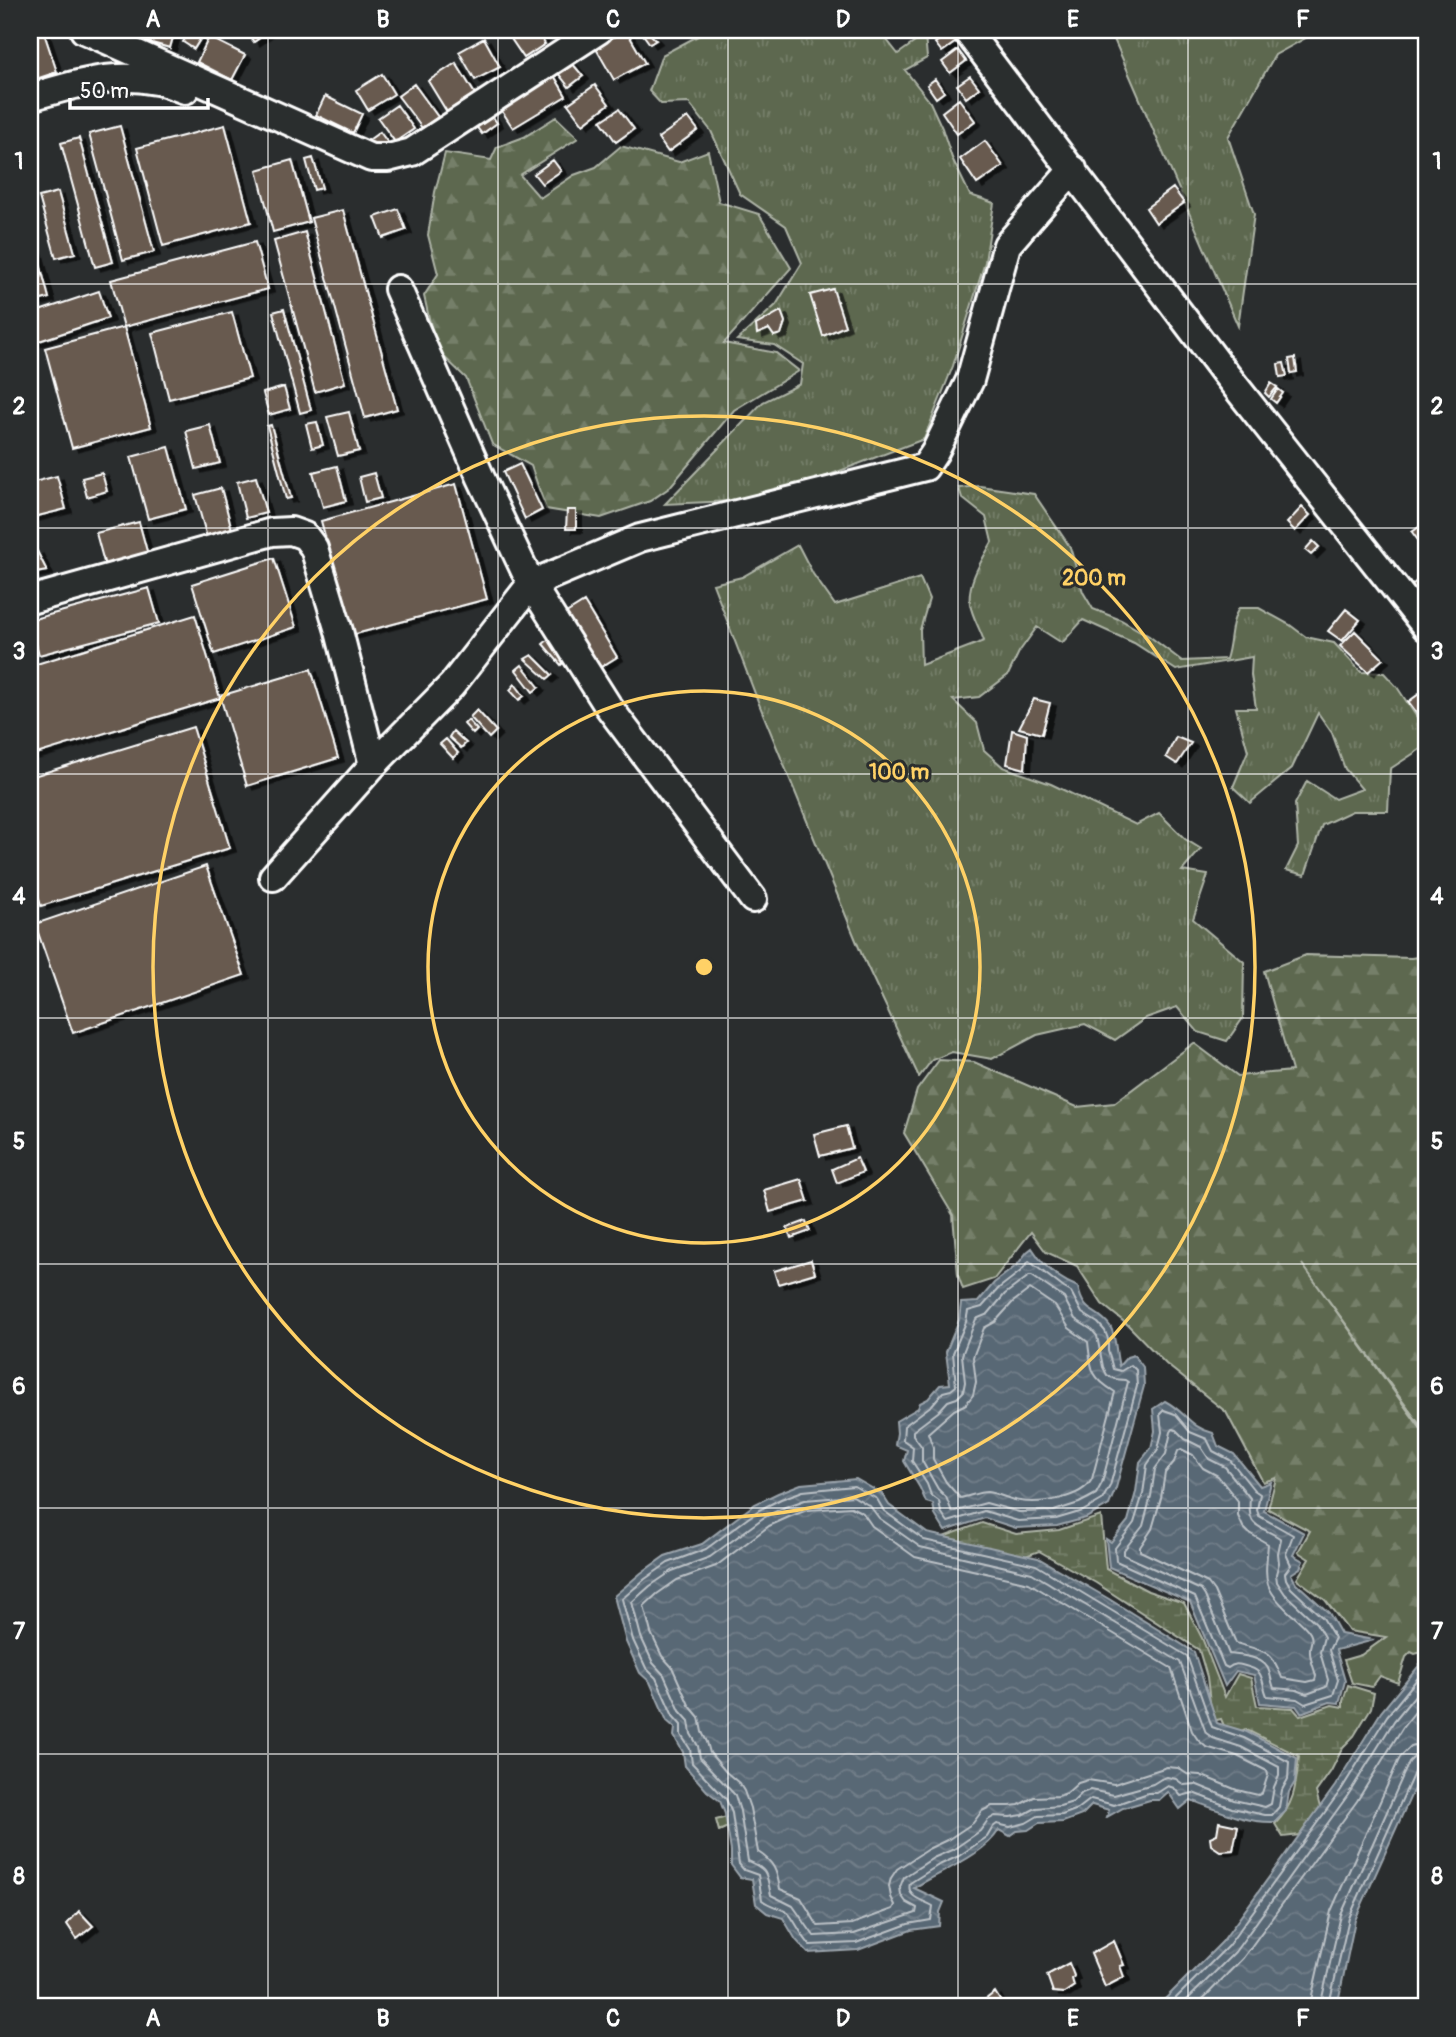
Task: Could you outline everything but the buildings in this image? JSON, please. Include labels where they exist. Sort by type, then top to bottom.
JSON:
[{"type":"street","points":[[85,30],[371,158],[399,157],[412,152],[599,30]]},
{"type":"street","points":[[966,30],[1226,373],[1426,627]]},
{"type":"street","points":[[30,97],[92,80],[127,76],[149,79],[180,87],[358,165],[370,165],[379,158]]},
{"type":"street","points":[[273,877],[373,765],[452,685],[531,584],[640,538],[925,467],[970,380],[1007,245],[1073,169]]},
{"type":"street","points":[[398,289],[531,584],[608,706],[753,899]]},
{"type":"street","points":[[30,600],[272,532],[290,531],[305,536],[314,548],[339,631],[373,765]]},
{"type":"green space","points":[[709,30],[879,30],[898,54],[925,35],[927,58],[905,70],[930,102],[970,195],[994,203],[985,262],[953,366],[924,439],[816,480],[733,501],[665,504],[763,402],[800,384],[803,364],[774,345],[737,340],[776,305],[802,263],[786,226],[740,194],[711,131],[689,103],[661,104],[649,91],[662,55]]},
{"type":"green space","points":[[1110,30],[1320,30],[1275,55],[1228,137],[1254,214],[1238,326]]},
{"type":"green space","points":[[556,117],[578,138],[520,175],[540,198],[574,175],[596,167],[621,146],[679,162],[708,151],[719,202],[759,214],[791,268],[724,343],[776,353],[799,371],[734,410],[669,488],[650,501],[601,518],[546,509],[531,466],[492,444],[466,378],[436,349],[424,296],[438,274],[428,235],[445,153],[491,160],[497,147],[524,137]]},
{"type":"green space","points":[[980,486],[1034,494],[1070,547],[1083,592],[1093,609],[1121,620],[1149,636],[1182,661],[1226,659],[1239,608],[1259,608],[1306,637],[1334,643],[1361,672],[1384,673],[1397,687],[1422,725],[1425,746],[1390,769],[1388,811],[1352,811],[1322,825],[1305,875],[1286,870],[1298,846],[1295,804],[1307,781],[1335,799],[1362,789],[1345,769],[1332,733],[1318,713],[1292,768],[1250,803],[1233,787],[1248,751],[1236,708],[1256,708],[1251,675],[1252,657],[1176,670],[1134,643],[1083,620],[1062,643],[1037,627],[1019,652],[1008,675],[979,697],[953,700],[977,723],[984,750],[1003,767],[1051,784],[1136,825],[1159,813],[1185,839],[1201,849],[1182,871],[1208,875],[1193,919],[1244,962],[1243,1018],[1227,1041],[1198,1032],[1177,1007],[1146,1018],[1115,1040],[1085,1024],[1037,1035],[992,1059],[952,1052],[932,1060],[919,1077],[862,955],[713,584],[742,577],[798,545],[813,574],[835,605],[920,578],[929,599],[920,630],[921,665],[984,641],[972,613],[970,596],[976,572],[992,542],[986,517],[962,498],[959,488]]},
{"type":"green space","points":[[1306,955],[1411,958],[1426,956],[1426,1433],[1302,1264],[1426,1436],[1424,1645],[1422,1652],[1411,1652],[1406,1657],[1398,1683],[1380,1676],[1372,1687],[1352,1683],[1344,1660],[1361,1655],[1386,1637],[1349,1631],[1325,1600],[1297,1579],[1309,1559],[1298,1552],[1310,1531],[1268,1509],[1276,1478],[1263,1482],[1226,1412],[1166,1364],[1128,1325],[1102,1304],[1077,1266],[1046,1252],[1031,1232],[994,1279],[963,1289],[958,1275],[953,1215],[904,1133],[917,1090],[939,1060],[974,1062],[1077,1107],[1114,1103],[1194,1043],[1238,1076],[1292,1071],[1264,971]]},
{"type":"green space","points":[[1101,1516],[1106,1569],[1148,1591],[1184,1603],[1202,1638],[1225,1697],[1238,1674],[1251,1678],[1257,1706],[1293,1708],[1300,1716],[1332,1705],[1343,1707],[1348,1685],[1374,1693],[1371,1708],[1316,1792],[1322,1815],[1300,1835],[1283,1837],[1275,1824],[1291,1800],[1299,1756],[1245,1729],[1229,1737],[1221,1719],[1123,1743],[732,1825],[719,1831],[716,1820],[763,1807],[1211,1711],[1207,1677],[1199,1650],[1096,1583],[1039,1551],[1017,1559],[940,1538],[982,1523],[1016,1534],[1059,1530]]},
{"type":"water","points":[[1032,1248],[1052,1271],[1078,1287],[1087,1307],[1110,1326],[1119,1366],[1127,1357],[1134,1355],[1143,1367],[1144,1386],[1116,1488],[1109,1505],[1086,1518],[1057,1526],[1016,1528],[985,1518],[945,1531],[935,1515],[933,1504],[926,1502],[904,1461],[907,1450],[895,1445],[896,1421],[918,1408],[940,1385],[950,1384],[946,1352],[959,1320],[961,1303],[978,1302],[994,1283],[1017,1265]]},
{"type":"water","points":[[1165,1401],[1198,1427],[1213,1433],[1218,1446],[1234,1454],[1260,1486],[1271,1482],[1264,1511],[1304,1533],[1293,1555],[1303,1561],[1300,1568],[1291,1574],[1296,1583],[1329,1613],[1341,1634],[1374,1640],[1336,1650],[1345,1681],[1339,1703],[1330,1702],[1301,1713],[1296,1706],[1260,1703],[1254,1675],[1236,1671],[1225,1686],[1190,1602],[1109,1567],[1106,1539],[1111,1542],[1128,1521],[1140,1462],[1151,1448],[1155,1431],[1153,1409]]},
{"type":"water","points":[[856,1479],[882,1494],[889,1505],[927,1533],[1038,1558],[1194,1652],[1217,1723],[1247,1732],[1297,1758],[1295,1782],[1289,1792],[1286,1811],[1275,1822],[1264,1822],[1222,1812],[1191,1800],[1180,1809],[1168,1792],[1159,1800],[1123,1808],[1107,1817],[1109,1810],[1092,1805],[1082,1815],[1063,1822],[1039,1823],[1010,1836],[999,1830],[983,1848],[914,1888],[944,1902],[939,1926],[911,1930],[858,1950],[808,1953],[796,1940],[783,1918],[767,1913],[756,1904],[752,1879],[740,1877],[731,1865],[725,1814],[720,1801],[707,1791],[685,1766],[683,1752],[674,1736],[675,1728],[667,1721],[650,1682],[640,1673],[626,1642],[614,1596],[665,1556],[702,1544],[755,1504],[801,1484]]},
{"type":"water","points":[[1426,1657],[1426,1762],[1355,1920],[1337,2007],[1157,2007],[1222,1942],[1335,1786],[1381,1712]]}]
